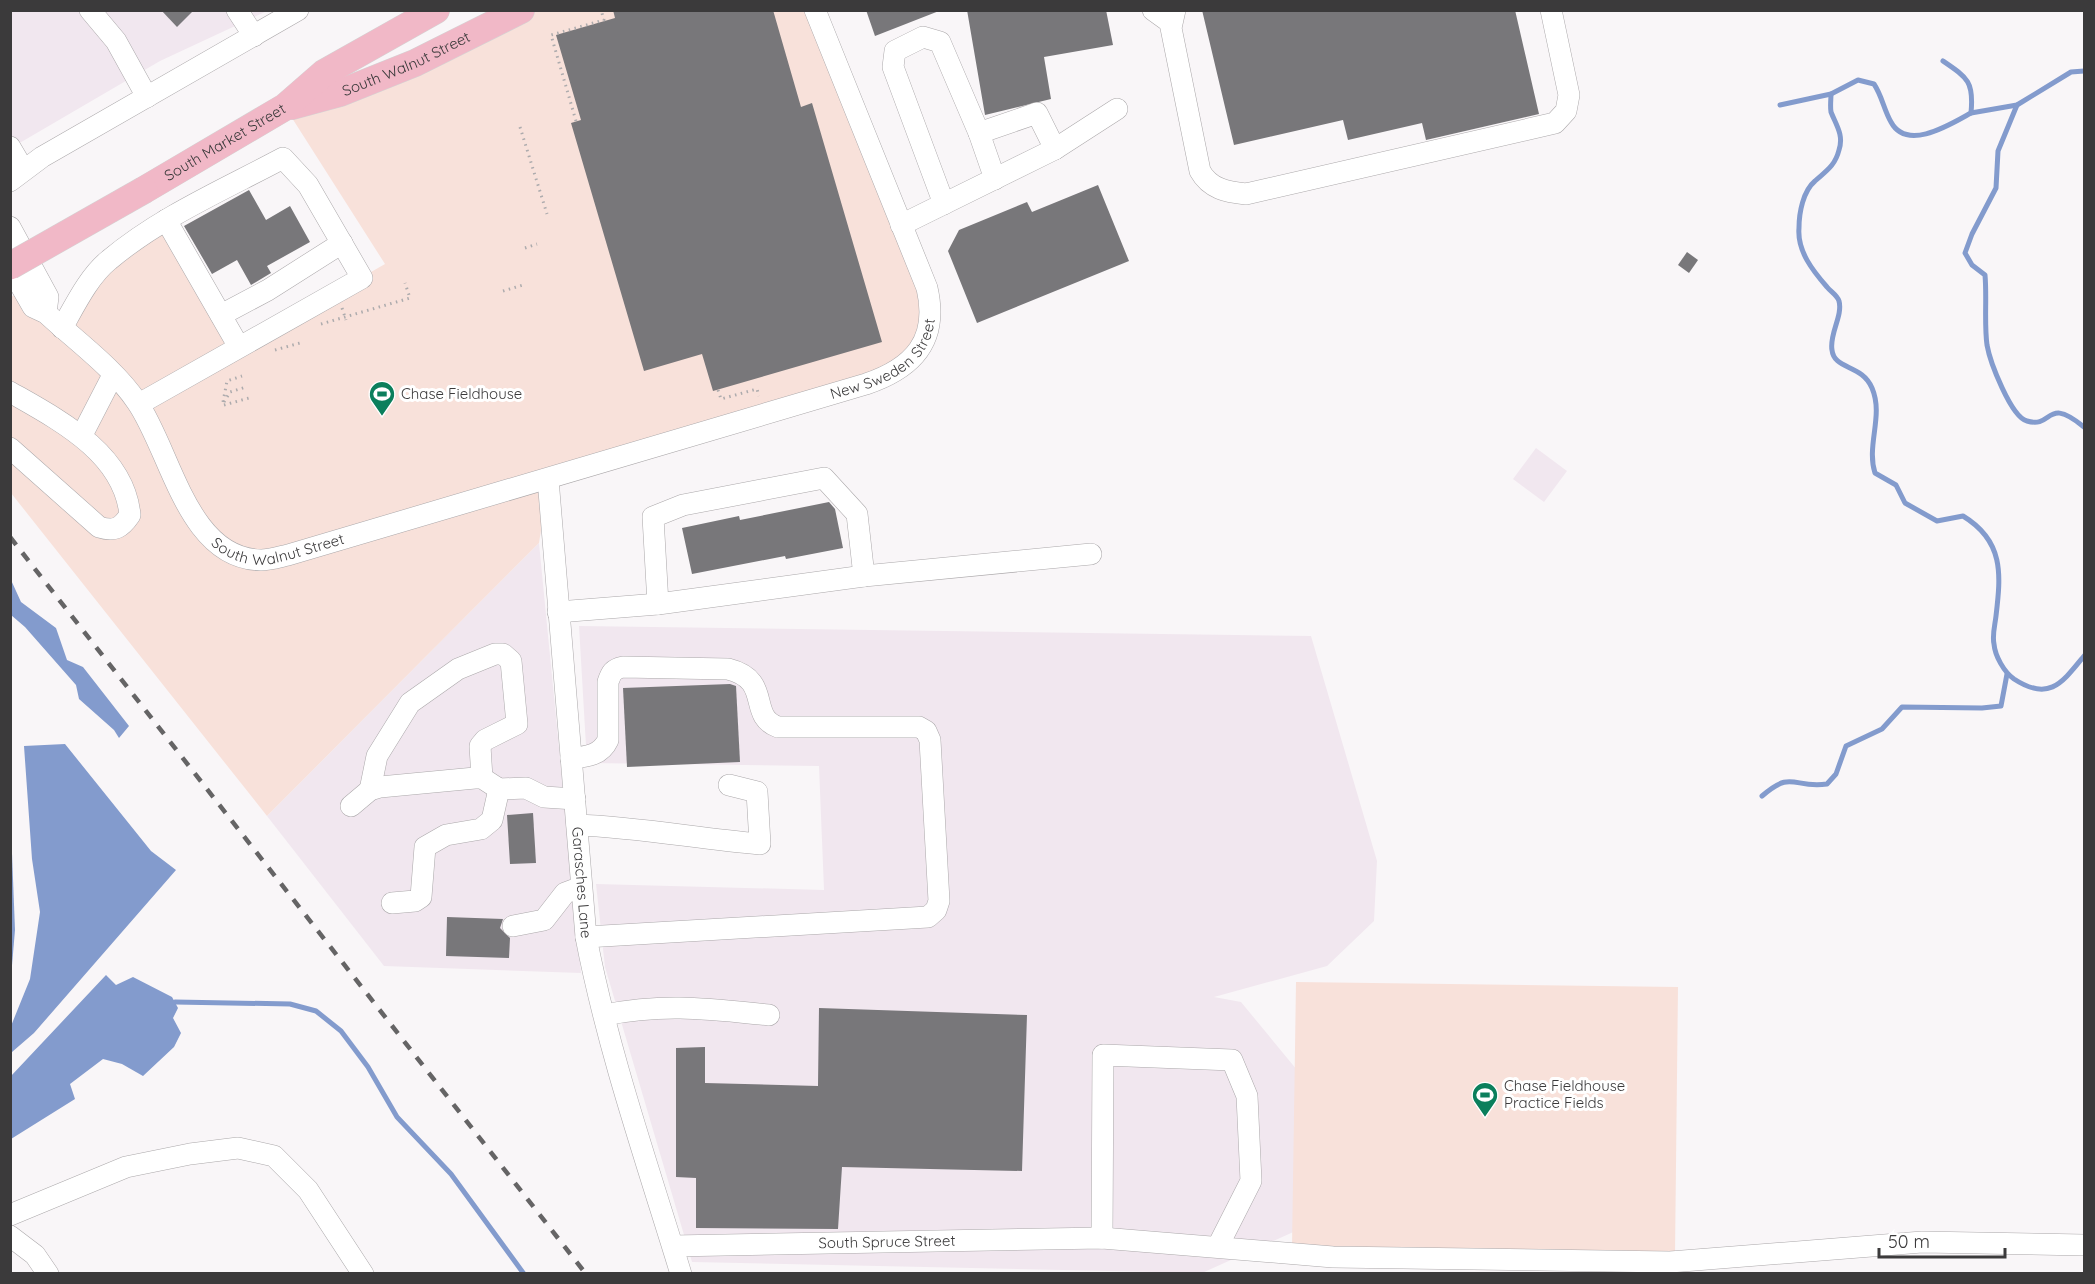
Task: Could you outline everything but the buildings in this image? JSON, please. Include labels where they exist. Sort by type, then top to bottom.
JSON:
[{"type":"main road","name":"South Market Street","points":[[10,266],[285,108],[324,73],[436,10]]},
{"type":"main road","name":"South Walnut Street","points":[[285,108],[340,93],[415,63],[521,10]]},
{"type":"street","points":[[90,10],[116,41],[147,97]]},
{"type":"street","points":[[237,10],[254,36]]},
{"type":"street","points":[[10,147],[17,175],[298,10]]},
{"type":"street","name":"New Sweden Street","points":[[548,479],[866,384],[893,373],[906,364],[923,344],[931,317],[927,288],[815,10]]},
{"type":"street","points":[[1153,10],[1173,17],[1200,171],[1205,179],[1218,188],[1246,194],[1554,123],[1566,111],[1569,94],[1551,10]]},
{"type":"street","points":[[944,204],[893,67],[895,51],[923,37],[940,42],[979,133],[995,179]]},
{"type":"street","points":[[901,225],[1054,149],[1117,109]]},
{"type":"street","points":[[979,133],[1036,113],[1054,149]]},
{"type":"street","points":[[62,328],[77,300],[107,261],[166,220],[283,158],[308,186],[362,278],[139,404]]},
{"type":"street","points":[[166,220],[239,347]]},
{"type":"street","points":[[10,227],[48,297],[46,313]]},
{"type":"street","points":[[221,315],[268,290],[342,243]]},
{"type":"street","name":"South Walnut Street","points":[[10,266],[33,307],[46,313],[114,375],[139,404],[202,531],[222,548],[246,558],[261,560],[288,555],[548,479]]},
{"type":"street","points":[[82,435],[114,375]]},
{"type":"street","points":[[10,392],[82,435],[126,490],[130,515],[121,527],[111,530],[99,527],[10,448]]},
{"type":"street","points":[[658,604],[653,517],[683,505],[824,478],[857,513],[864,576]]},
{"type":"street","name":"Garasches Lane","points":[[548,479],[586,937],[605,1015],[681,1274]]},
{"type":"street","points":[[558,612],[658,604],[864,576],[1091,554]]},
{"type":"street","points":[[370,790],[377,756],[410,704],[458,669],[495,654],[503,654],[511,661],[517,724],[485,740],[480,746],[490,784],[492,819],[481,829],[446,835],[424,847],[421,897],[415,901],[392,903]]},
{"type":"street","points":[[571,758],[591,755],[605,747],[608,740],[608,682],[616,669],[623,667],[728,669],[741,672],[755,685],[763,717],[770,725],[778,728],[919,727],[926,731],[930,740],[939,901],[936,910],[928,917],[586,937]]},
{"type":"street","points":[[351,806],[370,790],[380,787],[490,784],[526,788],[544,797],[575,799]]},
{"type":"street","points":[[577,825],[614,826],[672,836],[760,844],[757,792],[729,785]]},
{"type":"street","points":[[513,926],[544,920],[565,893],[581,887]]},
{"type":"street","points":[[605,1015],[637,1008],[680,1006],[768,1015]]},
{"type":"street","points":[[1102,1238],[1103,1055],[1232,1060],[1247,1096],[1251,1181],[1218,1246]]},
{"type":"street","points":[[10,1215],[126,1167],[190,1154],[238,1148],[274,1156],[302,1184],[363,1274]]},
{"type":"street","points":[[10,1236],[34,1255],[48,1274]]},
{"type":"street","name":"South Spruce Street","points":[[672,1246],[1102,1238],[1218,1246],[1249,1252],[1333,1257],[1670,1262],[1922,1242],[2085,1245]]},
{"type":"path","points":[[576,122],[551,35],[604,20],[601,10]]},
{"type":"path","points":[[520,127],[547,214]]},
{"type":"path","points":[[525,248],[537,244]]},
{"type":"path","points":[[316,326],[410,298],[405,283]]},
{"type":"path","points":[[503,291],[523,285]]},
{"type":"path","points":[[276,343],[267,350],[300,343]]},
{"type":"path","points":[[223,404],[227,381],[242,376]]},
{"type":"path","points":[[223,404],[230,392],[246,387]]},
{"type":"path","points":[[718,390],[721,399],[757,389],[760,398]]},
{"type":"path","points":[[223,404],[249,398]]},
{"type":"shaded area","points":[[11,11],[267,11],[160,61],[11,148]]},
{"type":"shaded area","name":"Chase Fieldhouse","points":[[521,11],[815,11],[931,303],[906,365],[549,479],[539,543],[267,816],[11,493],[11,297],[23,290],[62,327],[77,300],[166,220],[240,347],[385,264],[285,107]]},
{"type":"shaded area","points":[[1536,448],[1567,471],[1544,502],[1513,479]]},
{"type":"shaded area","points":[[539,543],[581,973],[384,966],[267,816]]},
{"type":"shaded area","points":[[579,626],[1311,636],[1377,861],[1374,921],[1327,966],[1214,997],[1241,1002],[1330,1110],[1329,1216],[1202,1273],[692,1262],[605,967],[596,884],[824,890],[819,766],[587,763]]},
{"type":"shaded area","name":"Chase Fieldhouse Practice Fields","points":[[1296,982],[1678,987],[1675,1254],[1292,1248]]},
{"type":"water","points":[[11,580],[21,602],[56,628],[67,660],[83,667],[129,726],[119,738],[114,730],[79,699],[76,685],[25,627],[11,615]]},
{"type":"water","points":[[65,744],[151,851],[176,870],[34,1033],[12,1052],[11,1026],[30,979],[40,912],[32,859],[24,746]]},
{"type":"water","points":[[11,828],[15,930],[11,977]]},
{"type":"water","points":[[106,975],[116,985],[133,977],[172,997],[178,1008],[173,1018],[181,1033],[174,1047],[143,1076],[122,1064],[103,1059],[70,1084],[75,1099],[11,1139],[11,1076]]},
{"type":"waterway","points":[[1943,61],[1964,77],[1970,87],[1971,113],[2017,105],[2071,72],[2084,71]]},
{"type":"waterway","points":[[1780,105],[1831,94],[1858,80],[1874,84],[1891,122],[1898,131],[1907,135],[1930,133],[1971,113]]},
{"type":"waterway","points":[[1831,94],[1831,112],[1839,130],[1840,145],[1833,164],[1807,190],[1802,203],[1799,236],[1803,253],[1811,267],[1839,301],[1839,313],[1832,338],[1834,356],[1838,361],[1862,375],[1872,388],[1876,409],[1872,452],[1875,473],[1896,485],[1905,503],[1937,521],[1963,516],[1986,536],[1993,548],[1999,572],[1993,641],[1996,654],[2010,676],[2026,686],[2046,689],[2061,681],[2084,656]]},
{"type":"waterway","points":[[2017,105],[1998,151],[1996,188],[1972,234],[1965,253],[1972,265],[1985,275],[1987,345],[1992,363],[2014,410],[2027,421],[2042,421],[2056,413],[2071,418],[2084,427]]},
{"type":"waterway","points":[[1762,796],[1780,783],[1827,784],[1836,774],[1846,746],[1882,729],[1902,707],[1982,708],[2001,706],[2007,674]]},
{"type":"waterway","points":[[175,1002],[290,1004],[316,1011],[341,1031],[368,1067],[397,1117],[451,1174],[524,1274]]},
{"type":"railway","points":[[10,537],[586,1274]]},
{"type":"place","name":"Chase Fieldhouse","points":[[382,417]]},
{"type":"place","name":"Chase Fieldhouse Practice Fields","points":[[1485,1118]]}]
